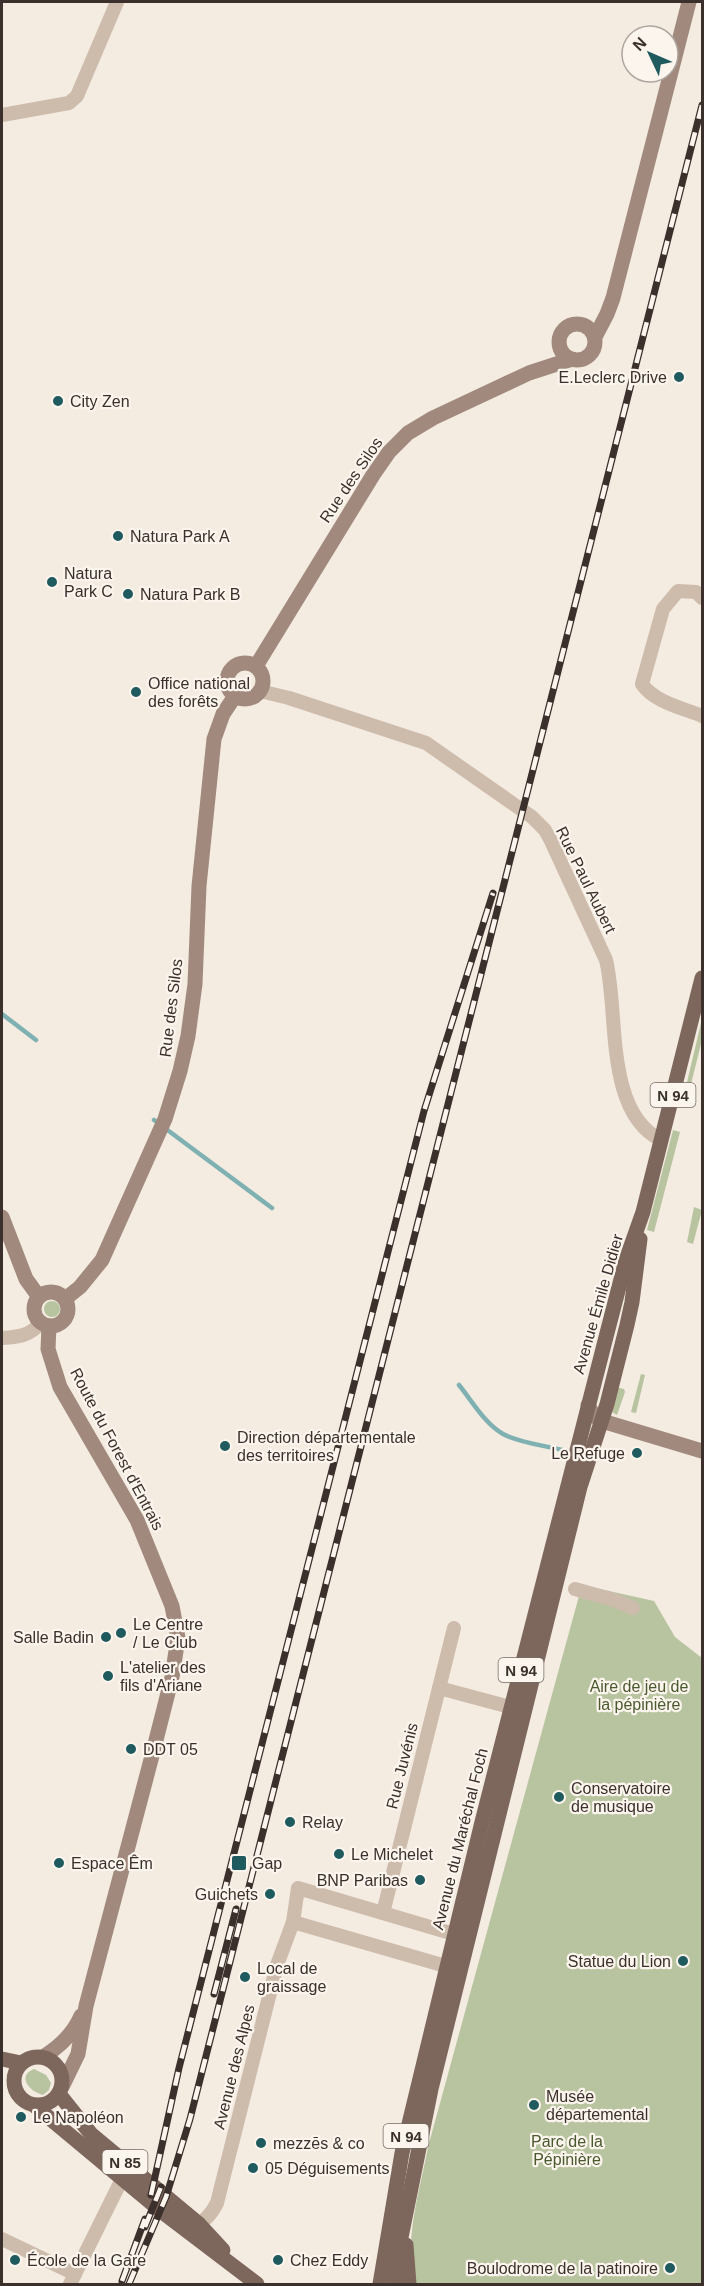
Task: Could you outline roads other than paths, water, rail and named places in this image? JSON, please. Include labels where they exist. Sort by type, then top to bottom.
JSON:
[{"type":"main road","name":"Avenue Émile Didier","points":[[588,1405],[626,1260],[643,1212],[702,978]]},
{"type":"main road","name":"Avenue Émile Didier","points":[[602,1421],[632,1302],[643,1212]]},
{"type":"main road","name":"Avenue du Maréchal Foch","points":[[519,1709],[588,1405]]},
{"type":"main road","name":"Avenue du Maréchal Foch","points":[[380,2284],[402,2154],[454,1968],[519,1709],[580,1487],[602,1421]]},
{"type":"main road","name":"Avenue du Maréchal Foch","points":[[395,2284],[395,2267],[454,1968]]},
{"type":"main road","points":[[2,2072],[14,2084],[23,2099],[35,2106],[50,2103],[60,2091],[60,2073],[43,2057],[30,2058],[16,2069],[14,2084]]},
{"type":"main road","points":[[2,2059],[21,2063]]},
{"type":"main road","name":"N 85","points":[[60,2091],[91,2134],[199,2224],[218,2243],[236,2267]]},
{"type":"main road","name":"N 85","points":[[35,2106],[174,2221],[257,2284]]},
{"type":"main road","points":[[405,2215],[409,2284]]},
{"type":"street","points":[[2,115],[69,103],[77,96],[117,2]]},
{"type":"street","points":[[595,337],[588,327],[571,325],[561,334],[559,343],[565,356],[572,359],[583,359],[594,350],[595,337],[613,298],[689,2]]},
{"type":"street","points":[[583,325],[613,298]]},
{"type":"street","name":"Rue des Silos","points":[[529,373],[559,343]]},
{"type":"street","name":"Rue des Silos","points":[[256,666],[389,452],[408,433],[433,418],[529,373],[572,359]]},
{"type":"street","points":[[702,598],[696,592],[678,591],[669,600],[663,609],[642,684],[646,690],[660,699],[702,716]]},
{"type":"street","points":[[242,662],[256,666],[263,675],[264,681],[260,691],[248,699],[235,696],[227,684],[230,669],[242,662]]},
{"type":"street","name":"Rue Paul Aubert","points":[[260,691],[289,698],[426,743],[504,796],[540,824],[551,842],[606,960],[611,978],[617,1056],[625,1093],[638,1120],[653,1136],[661,1140]]},
{"type":"street","name":"Rue des Silos","points":[[65,1299],[80,1287],[102,1260],[162,1125],[180,1071],[194,995],[199,886],[214,739],[223,714],[235,696]]},
{"type":"street","points":[[2,1217],[26,1279],[39,1297]]},
{"type":"street","points":[[2,1338],[24,1336],[45,1325],[60,1324],[68,1315],[68,1304],[65,1299],[53,1292],[39,1297],[36,1302],[35,1313],[45,1325]]},
{"type":"street","name":"Route du Forest d'Entrais","points":[[45,1325],[51,1362],[60,1387],[137,1520],[172,1606],[178,1638],[174,1667],[159,1731],[86,2006],[78,2054],[60,2091]]},
{"type":"street","points":[[588,1405],[594,1416],[602,1421],[702,1451]]},
{"type":"street","points":[[575,1589],[633,1608]]},
{"type":"street","name":"Rue Juvénis","points":[[382,1912],[454,1628]]},
{"type":"street","points":[[439,1688],[519,1709]]},
{"type":"street","name":"Avenue des Alpes","points":[[199,2224],[217,2203],[277,1965],[293,1922],[298,1888],[382,1912]]},
{"type":"street","points":[[382,1912],[462,1936]]},
{"type":"street","points":[[293,1922],[454,1968]]},
{"type":"street","name":"Route du Forest d'Entrais","points":[[43,2057],[60,2046],[68,2037],[77,2026],[86,2006]]},
{"type":"street","points":[[2,2239],[73,2279],[122,2179]]},
{"type":"street","points":[[174,2221],[199,2224]]},
{"type":"waterway","points":[[2,1014],[36,1040]]},
{"type":"waterway","points":[[154,1120],[272,1208]]},
{"type":"waterway","points":[[459,1385],[496,1430],[524,1442],[562,1450]]},
{"type":"railway","points":[[129,2284],[166,2197],[190,2119],[702,105]]},
{"type":"railway","points":[[151,2195],[179,2068],[424,1111],[493,893]]},
{"type":"railway","points":[[214,1994],[236,1909]]},
{"type":"railway","points":[[145,2227],[161,2187]]},
{"type":"railway","points":[[122,2281],[145,2219]]},
{"type":"place","name":"E.Leclerc Drive","points":[[679,377]]},
{"type":"place","name":"City Zen","points":[[58,401]]},
{"type":"place","name":"Natura Park A","points":[[118,536]]},
{"type":"place","name":"Natura Park C","points":[[52,582]]},
{"type":"place","name":"Natura Park B","points":[[128,594]]},
{"type":"place","name":"Office national des forêts","points":[[136,692]]},
{"type":"place","name":"Direction départementale des territoires","points":[[225,1446]]},
{"type":"place","name":"Le Refuge","points":[[637,1453]]},
{"type":"place","name":"Le Centre / Le Club","points":[[121,1633]]},
{"type":"place","name":"Salle Badin","points":[[106,1637]]},
{"type":"place","name":"L'atelier des fils d'Ariane","points":[[108,1676]]},
{"type":"place","name":"DDT 05","points":[[131,1749]]},
{"type":"place","name":"Conservatoire de musique","points":[[559,1797]]},
{"type":"place","name":"Relay","points":[[290,1822]]},
{"type":"place","name":"Le Michelet","points":[[339,1854]]},
{"type":"place","name":"Espace Êm","points":[[59,1863]]},
{"type":"place","name":"Gap","points":[[239,1863]]},
{"type":"place","name":"BNP Paribas","points":[[420,1880]]},
{"type":"place","name":"Guichets","points":[[270,1894]]},
{"type":"place","name":"Statue du Lion","points":[[683,1961]]},
{"type":"place","name":"Local de graissage","points":[[245,1977]]},
{"type":"place","name":"Musée départemental","points":[[534,2105]]},
{"type":"place","name":"Le Napoléon","points":[[21,2117]]},
{"type":"place","name":"mezzēs & co","points":[[261,2143]]},
{"type":"place","name":"05 Déguisements","points":[[253,2168]]},
{"type":"place","name":"École de la Gare","points":[[15,2260]]},
{"type":"place","name":"Chez Eddy","points":[[278,2260]]},
{"type":"place","name":"Boulodrome de la patinoire","points":[[670,2268]]},
{"type":"park label","name":"Aire de jeu de la pépinière","points":[[639,1695]]},
{"type":"park label","name":"Parc de la Pépinière","points":[[567,2150]]}]
